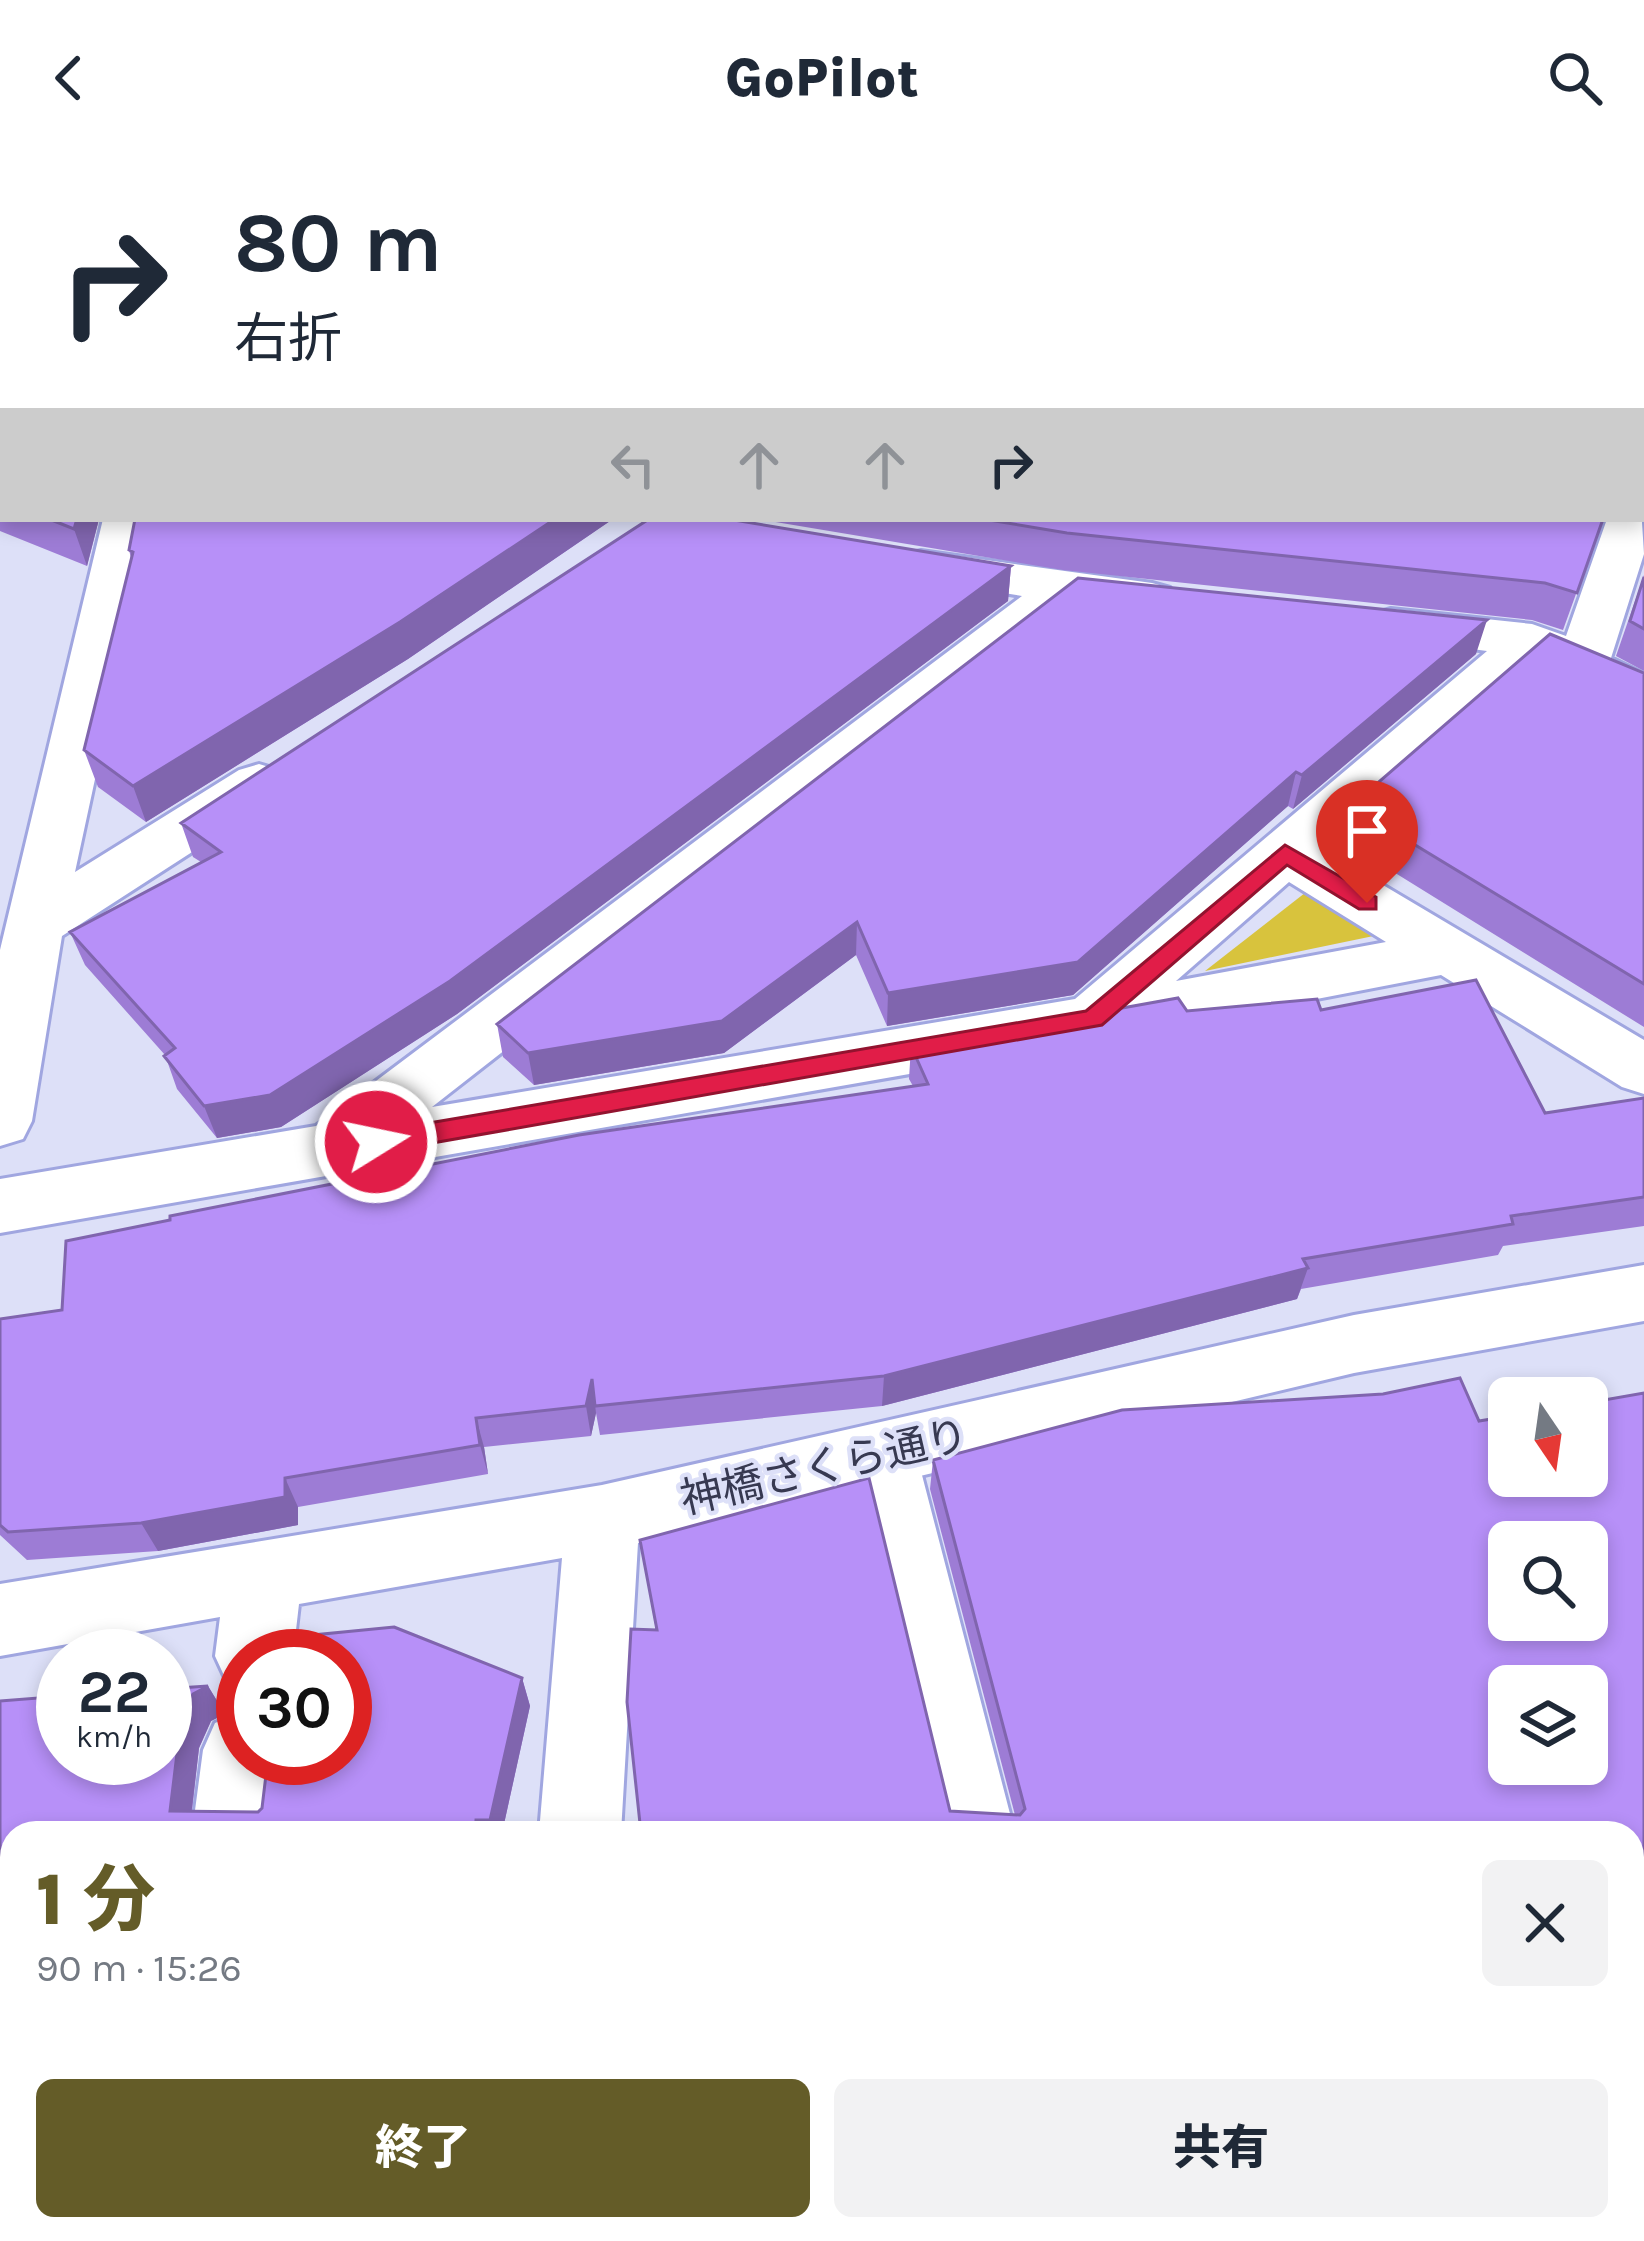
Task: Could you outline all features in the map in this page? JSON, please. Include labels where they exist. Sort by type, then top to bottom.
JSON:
[{"type":"street","points":[[0,1120],[34,926],[126,522]]},
{"type":"street","points":[[1582,665],[1630,522]]},
{"type":"street","points":[[882,560],[1062,590],[1203,605]]},
{"type":"street","points":[[331,1150],[1062,590]]},
{"type":"street","points":[[1344,620],[1532,640],[1644,695]]},
{"type":"street","points":[[1093,1019],[1532,640]]},
{"type":"street","points":[[34,926],[311,751]]},
{"type":"street","points":[[1285,853],[1644,1070]]},
{"type":"street","points":[[0,1205],[1093,1019],[1449,952]]},
{"type":"street","name":"神橋さくら通り","points":[[0,1620],[602,1518],[1354,1344],[1644,1292]]},
{"type":"street","points":[[581,1821],[602,1518]]},
{"type":"street","points":[[257,1629],[264,1575]]},
{"type":"street","points":[[234,1821],[239,1785]]},
{"type":"lane","points":[[888,1452],[979,1821]]},
{"type":"shaded area","points":[[1310,889],[1388,933],[1205,971]]},
{"type":"building","points":[[134,522],[550,522],[400,622],[133,786],[84,750],[133,552],[129,550]]},
{"type":"building","points":[[644,522],[746,522],[1011,566],[450,981],[270,1095],[204,1106],[164,1056],[175,1048],[70,932],[221,852],[181,823]]},
{"type":"building","points":[[1001,522],[1602,522],[1577,593],[1545,583]]},
{"type":"building","points":[[1644,577],[1644,629],[1630,621]]},
{"type":"building","points":[[1078,578],[1487,620],[1302,775],[1296,772],[1078,962],[888,993],[857,922],[722,1021],[528,1053],[497,1024]]},
{"type":"building","points":[[1550,634],[1644,673],[1644,984],[1351,806]]},
{"type":"building","points":[[1476,980],[1545,1113],[1644,1098],[1644,1197],[1511,1216],[1513,1224],[1303,1259],[1308,1268],[884,1376],[595,1406],[592,1379],[586,1406],[476,1418],[480,1445],[285,1478],[285,1497],[141,1523],[8,1532],[0,1525],[0,1319],[62,1310],[66,1241],[579,1135],[928,1084],[911,1046],[1178,998],[1187,1011],[1317,999],[1321,1010]]},
{"type":"building","points":[[1460,1378],[1479,1421],[1488,1420],[1488,1497],[1608,1497],[1608,1399],[1644,1393],[1644,1821],[640,1821],[627,1702],[631,1629],[657,1630],[640,1540],[869,1478],[950,1811],[1020,1815],[1025,1809],[933,1460],[1122,1410],[1383,1394]]},
{"type":"building","points":[[394,1627],[522,1678],[490,1820],[476,1821],[0,1821],[0,1701],[36,1698],[36,1785],[173,1785],[170,1811],[258,1812],[265,1785],[372,1785],[372,1629]]},
{"type":"route","points":[[376,1142],[1093,1019],[1285,853],[1367,903]]}]
